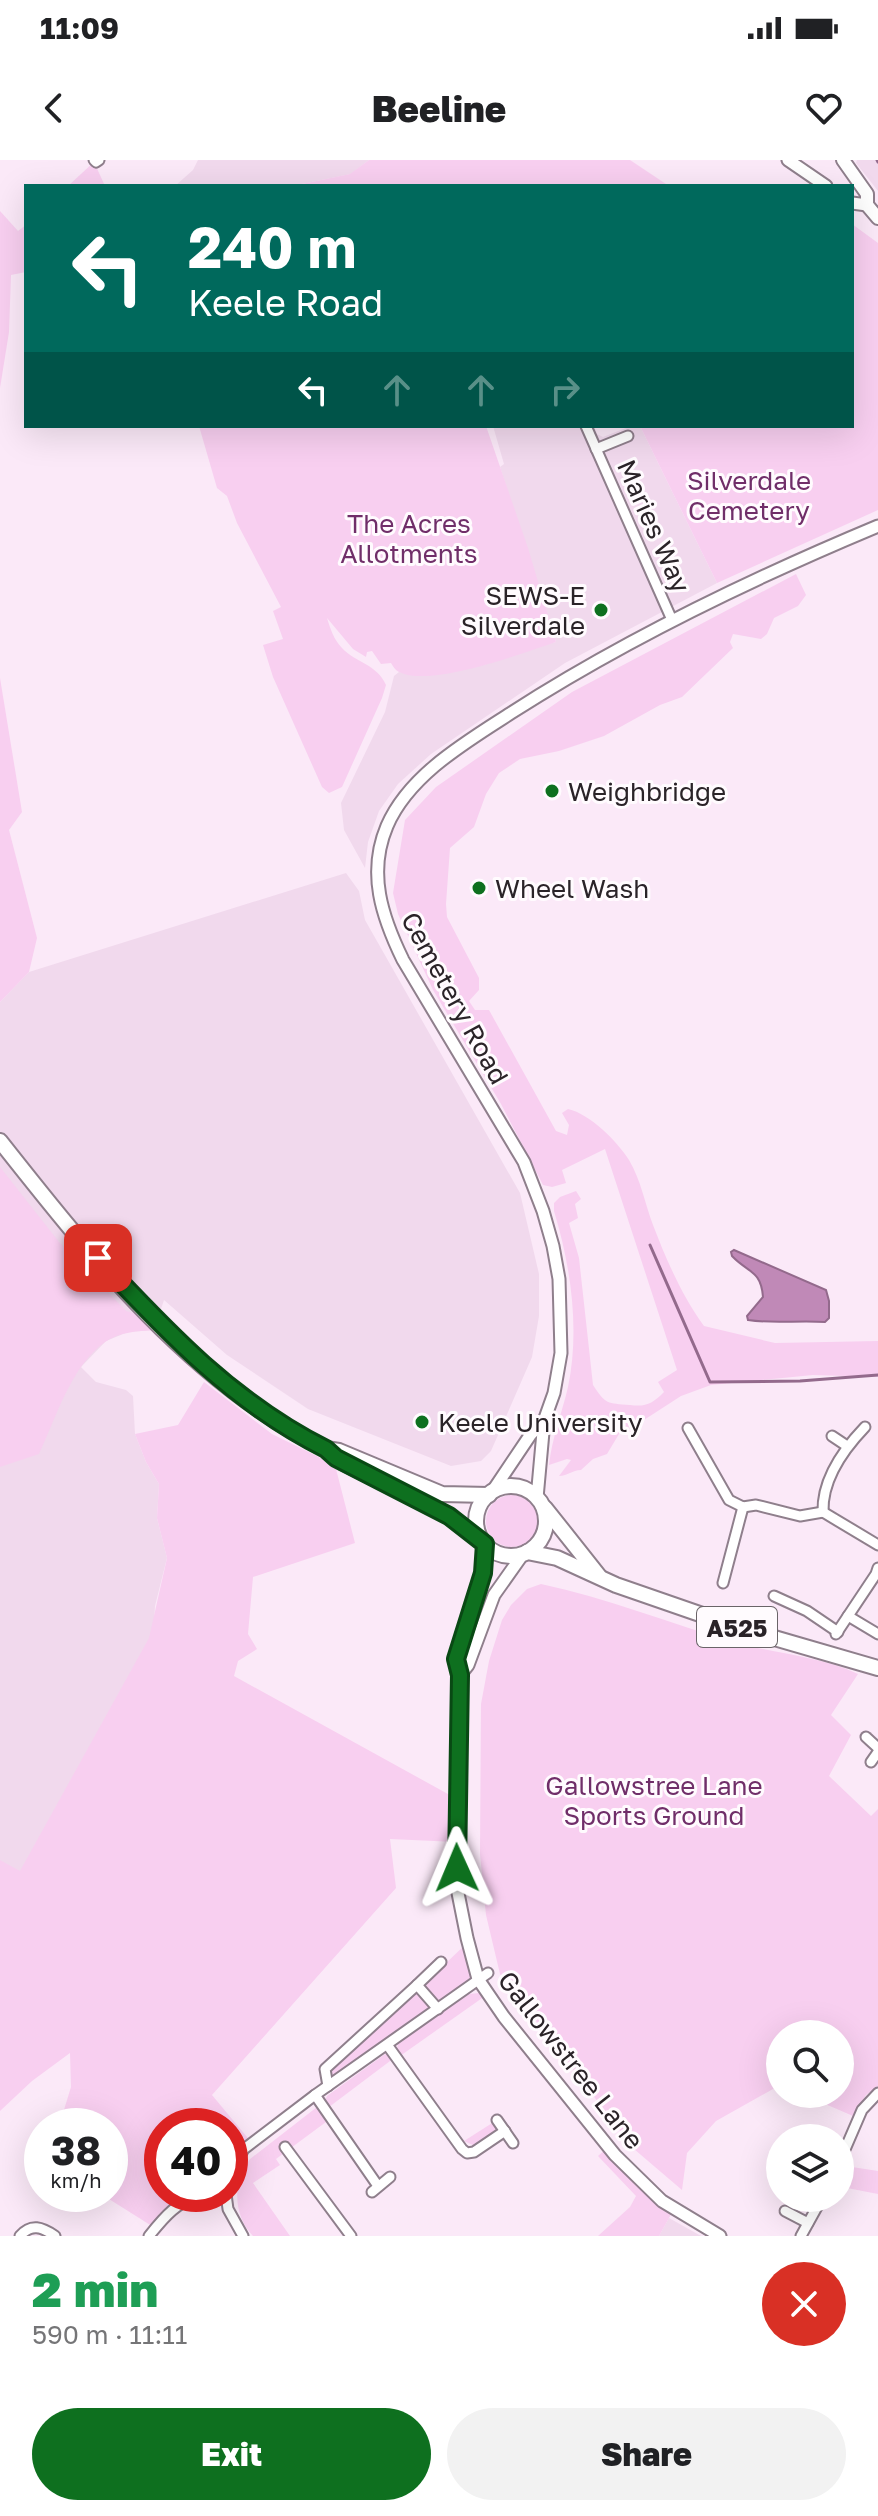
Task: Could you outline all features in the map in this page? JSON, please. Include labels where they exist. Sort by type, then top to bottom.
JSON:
[{"type":"main road","points":[[843,160],[867,194],[878,218]]},
{"type":"main road","points":[[0,1141],[67,1226],[199,1362],[270,1417],[336,1458],[449,1516],[503,1555],[525,1553],[539,1543],[545,1530],[546,1516],[539,1500],[519,1487],[505,1487],[490,1493],[442,1494],[339,1451],[326,1449]]},
{"type":"main road","points":[[483,1542],[477,1527],[477,1514],[490,1493]]},
{"type":"main road","name":"A525","points":[[539,1500],[599,1576]]},
{"type":"main road","name":"A525","points":[[525,1553],[557,1558],[616,1585],[743,1629],[878,1668]]},
{"type":"street","points":[[788,160],[823,184]]},
{"type":"street","name":"Maries Way","points":[[587,428],[672,620]]},
{"type":"street","name":"Maries Way","points":[[596,449],[628,436]]},
{"type":"street","name":"Cemetery Road","points":[[539,1500],[544,1421],[554,1393],[561,1353],[559,1279],[547,1223],[524,1162],[403,960],[390,933],[376,886],[381,844],[396,808],[420,779],[482,732],[578,670],[672,620],[878,526]]},
{"type":"street","name":"Cemetery Road","points":[[490,1493],[531,1434],[544,1421]]},
{"type":"street","points":[[823,1512],[823,1501],[833,1469],[847,1446],[865,1427]]},
{"type":"street","points":[[688,1428],[729,1500],[743,1507],[756,1505],[800,1516],[823,1512],[878,1545]]},
{"type":"street","points":[[832,1436],[847,1446]]},
{"type":"street","points":[[723,1583],[743,1507]]},
{"type":"street","name":"Gallowstree Lane","points":[[483,1542],[483,1573],[456,1659],[460,1675],[456,1842],[458,1893],[467,1938],[504,2017],[615,2155],[662,2201],[720,2236]]},
{"type":"street","name":"Gallowstree Lane","points":[[460,1675],[468,1665],[494,1595],[525,1553]]},
{"type":"street","points":[[774,1596],[807,1611],[837,1633],[878,1568]]},
{"type":"street","points":[[848,1616],[878,1634]]},
{"type":"street","points":[[866,1737],[878,1750],[871,1762]]},
{"type":"street","points":[[328,2086],[325,2069],[441,1962]]},
{"type":"street","points":[[248,2146],[315,2095],[468,1990],[483,1976]]},
{"type":"street","points":[[417,1985],[438,2009]]},
{"type":"street","points":[[388,2046],[467,2153],[474,2152],[505,2131]]},
{"type":"street","points":[[854,2129],[862,2110],[878,2093]]},
{"type":"street","points":[[315,2095],[375,2189],[390,2177]]},
{"type":"street","points":[[497,2120],[513,2143]]},
{"type":"street","points":[[286,2153],[351,2236]]},
{"type":"street","points":[[149,2236],[167,2212]]},
{"type":"street","points":[[230,2212],[243,2236]]},
{"type":"street","points":[[787,2212],[808,2223]]},
{"type":"street","points":[[801,2236],[814,2212]]},
{"type":"street","points":[[20,2236],[29,2228],[42,2227],[55,2236]]},
{"type":"shaded area","points":[[198,160],[369,160],[351,174],[302,184],[177,184],[193,170]]},
{"type":"shaded area","points":[[857,160],[878,160],[878,191],[856,163]]},
{"type":"shaded area","points":[[494,428],[595,428],[603,437],[626,428],[641,428],[717,583],[565,663],[431,754],[398,784],[379,811],[368,842],[365,868],[344,830],[341,803],[385,712],[394,676],[399,672],[425,676],[556,642],[500,467],[504,464]]},
{"type":"shaded area","name":"Keele University","points":[[346,873],[359,891],[365,920],[520,1193],[539,1274],[539,1316],[532,1357],[491,1451],[481,1461],[451,1466],[308,1409],[227,1355],[164,1300],[154,1330],[128,1332],[106,1341],[81,1367],[96,1382],[126,1390],[133,1396],[135,1434],[159,1484],[157,1518],[167,1558],[155,1606],[151,1673],[0,1985],[0,1002],[29,972]]},
{"type":"shaded area","points":[[734,1250],[826,1290],[829,1318],[825,1322],[748,1320],[747,1316],[763,1297],[762,1288],[757,1277],[732,1256]]},
{"type":"shaded area","points":[[669,2218],[701,2236],[659,2236]]},
{"type":"green space","points":[[369,160],[630,160],[666,184],[302,184],[350,174]]},
{"type":"green space","points":[[94,162],[104,184],[70,184]]},
{"type":"green space","points":[[0,211],[18,231],[24,226],[24,272],[11,275],[9,332],[0,388]]},
{"type":"green space","name":"Silverdale Cemetery","points":[[854,225],[878,243],[878,510],[717,583],[641,428],[854,428]]},
{"type":"green space","name":"The Acres Allotments","points":[[200,428],[487,428],[556,642],[477,667],[432,676],[413,676],[399,672],[391,663],[381,664],[372,651],[367,652],[366,657],[353,649],[327,618],[339,645],[377,672],[386,685],[342,787],[329,793],[322,787],[273,677],[263,645],[283,639],[273,611],[281,607],[237,523],[227,496],[217,488]]},
{"type":"green space","points":[[796,574],[806,595],[798,606],[774,618],[767,634],[761,639],[733,634],[730,642],[733,648],[682,697],[660,705],[604,736],[559,751],[520,759],[499,773],[486,794],[474,827],[450,848],[447,917],[479,978],[479,990],[469,1001],[475,1010],[489,1010],[556,1131],[567,1135],[569,1125],[562,1113],[568,1109],[594,1122],[624,1153],[637,1176],[669,1264],[704,1326],[775,1343],[878,1341],[878,1377],[813,1375],[711,1385],[681,1396],[630,1429],[622,1429],[607,1454],[593,1459],[581,1470],[559,1476],[571,1460],[549,1465],[568,1387],[573,1343],[569,1276],[554,1211],[554,1203],[560,1197],[576,1191],[581,1199],[575,1204],[578,1218],[569,1223],[579,1258],[593,1385],[597,1392],[612,1403],[645,1405],[664,1392],[658,1382],[677,1370],[605,1149],[562,1170],[566,1183],[552,1187],[543,1185],[501,1104],[433,990],[398,914],[393,893],[405,820],[436,787],[572,692]]},
{"type":"green space","points":[[0,678],[22,812],[9,830],[37,938],[29,972],[0,1002]]},
{"type":"green space","points":[[0,1167],[59,1242],[126,1311],[137,1314],[154,1330],[116,1336],[93,1352],[74,1378],[39,1454],[0,1467]]},
{"type":"green space","points":[[204,1382],[272,1434],[335,1465],[355,1543],[253,1577],[248,1634],[257,1649],[238,1661],[234,1676],[457,1799],[456,1842],[390,1839],[396,1888],[212,2095],[223,2108],[144,2108],[144,2212],[172,2212],[155,2228],[128,2211],[128,2108],[65,2108],[71,2087],[70,2053],[32,2081],[0,2111],[0,1860],[20,1871],[149,1638],[167,1558],[157,1518],[159,1484],[135,1434],[178,1425]]},
{"type":"green space","points":[[512,1495],[531,1502],[538,1521],[531,1540],[512,1547],[493,1540],[486,1521],[493,1502]]},
{"type":"green space","name":"Gallowstree Lane Sports Ground","points":[[541,1584],[566,1590],[734,1642],[828,1663],[858,1674],[831,1715],[851,1735],[829,1776],[871,1816],[878,1809],[878,2086],[866,2095],[853,2116],[834,2108],[854,2108],[854,2020],[766,2020],[766,2093],[716,2121],[687,2153],[682,2190],[634,2149],[500,1974],[486,1915],[480,1854],[481,1704],[489,1661],[502,1620],[511,1605],[527,1589]]},
{"type":"green space","points":[[465,1945],[473,1975],[437,2001],[423,1985]]},
{"type":"green space","points":[[417,1990],[431,2006],[332,2078],[329,2070]]},
{"type":"green space","points":[[469,1994],[485,1996],[400,2056],[398,2043]]},
{"type":"green space","points":[[385,2054],[394,2058],[329,2107],[325,2101],[327,2096]]},
{"type":"green space","points":[[317,2107],[326,2122],[276,2159],[280,2165],[253,2183],[290,2236],[253,2236],[246,2228],[240,2212],[248,2212],[250,2159]]},
{"type":"green space","points":[[497,2120],[503,2128],[475,2146],[464,2141]]},
{"type":"green space","points":[[608,2147],[674,2209],[659,2236],[598,2236],[630,2207],[636,2196],[598,2156]]},
{"type":"green space","points":[[854,2167],[878,2171],[878,2194],[854,2189]]},
{"type":"waterway","points":[[650,1245],[710,1382],[800,1381],[878,1375]]},
{"type":"place","name":"SEWS-E Silverdale","points":[[601,610]]},
{"type":"place","name":"Weighbridge","points":[[552,791]]},
{"type":"place","name":"Wheel Wash","points":[[479,888]]},
{"type":"place","name":"Keele University","points":[[422,1422]]},
{"type":"route","points":[[98,1258],[199,1362],[240,1396],[336,1458],[449,1516],[485,1544],[483,1573],[456,1659],[460,1675],[457,1697],[457,1868]]}]
